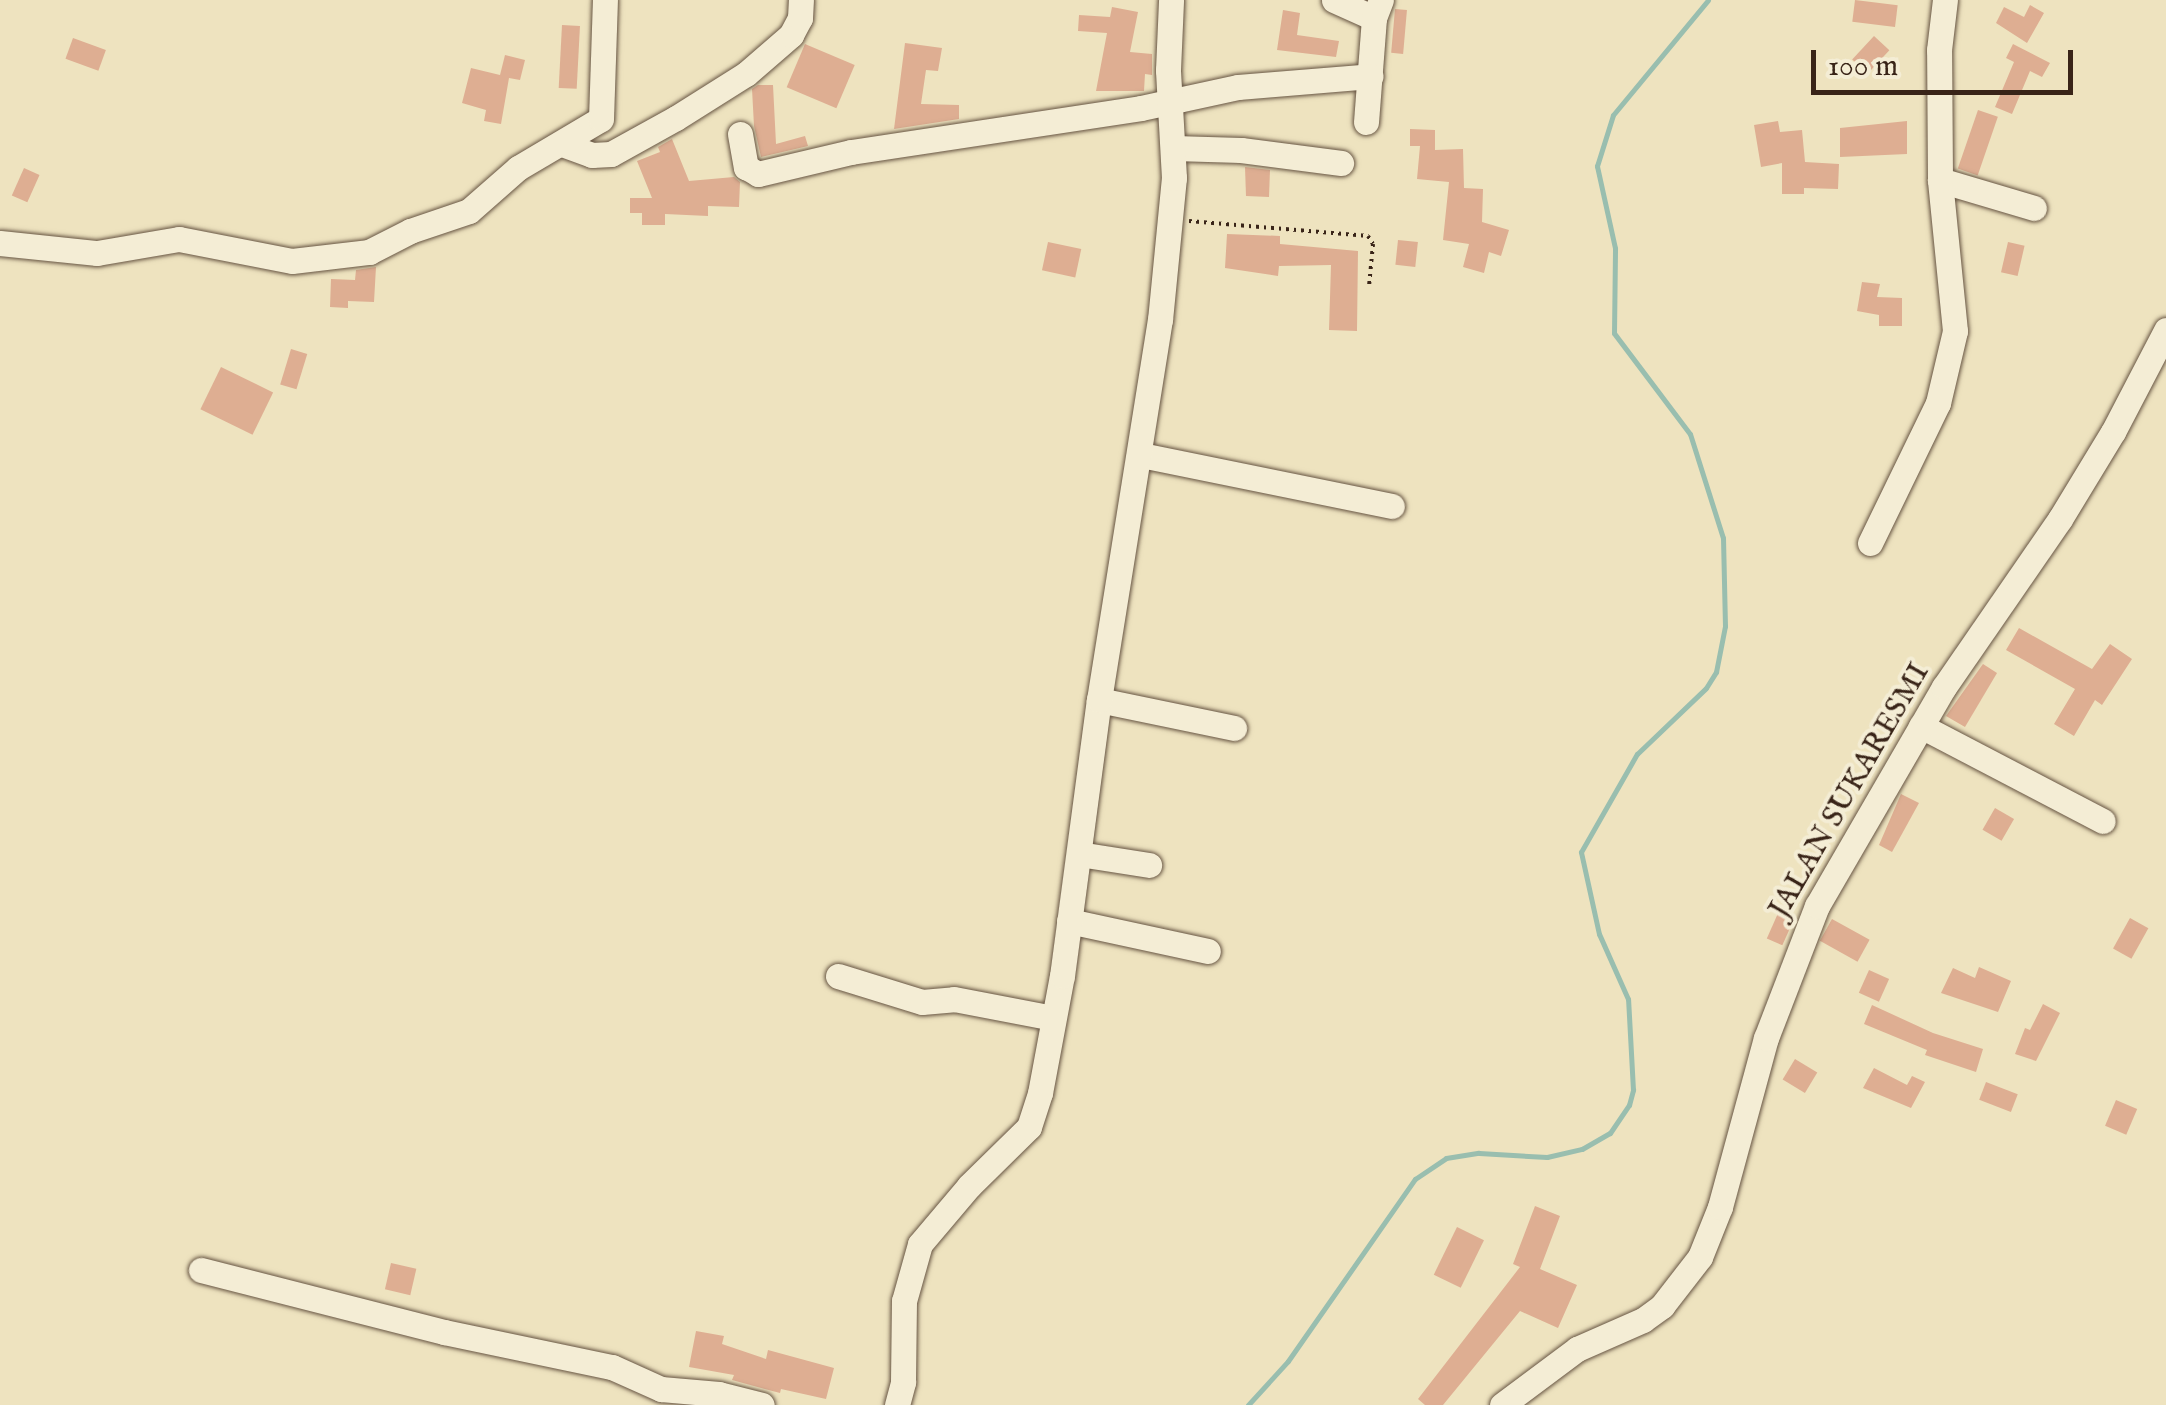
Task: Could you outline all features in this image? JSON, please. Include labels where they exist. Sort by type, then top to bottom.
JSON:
[{"type":"street","points":[[0,244],[97,254],[178,239],[268,259],[343,259],[469,211],[518,168],[601,120],[605,0]]},
{"type":"street","points":[[562,144],[592,155],[611,154],[676,118],[746,74],[791,35],[800,18],[801,0]]},
{"type":"street","points":[[898,1405],[903,1382],[904,1301],[920,1244],[969,1186],[1029,1127],[1053,1018],[1099,700],[1142,456],[1170,218],[1174,148],[1170,0]]},
{"type":"street","points":[[1334,0],[1378,9],[1366,122]]},
{"type":"street","points":[[1870,544],[1938,403],[1952,356],[1955,331],[1940,180],[1939,50],[1944,0]]},
{"type":"street","points":[[740,134],[746,167],[758,174],[851,152],[1238,86],[1371,76]]},
{"type":"street","points":[[1174,148],[1241,150],[1342,162]]},
{"type":"street","points":[[1940,180],[2034,208]]},
{"type":"street","name":"JALAN SUKARESMI","points":[[1502,1405],[1577,1349],[1642,1320],[1662,1306],[1700,1257],[1720,1207],[1766,1038],[1817,906],[1920,726],[2060,519],[2113,432],[2166,330]]},
{"type":"street","points":[[1142,456],[1392,506]]},
{"type":"street","points":[[1099,700],[1234,728]]},
{"type":"street","points":[[1920,726],[2103,821]]},
{"type":"street","points":[[1078,854],[1149,865]]},
{"type":"street","points":[[1070,921],[1208,951]]},
{"type":"street","points":[[838,976],[922,1002],[954,999],[1053,1018]]},
{"type":"street","points":[[201,1270],[444,1332],[612,1367],[661,1389],[719,1394],[762,1405]]},
{"type":"path","points":[[1170,218],[1368,236],[1373,244],[1369,286]]},
{"type":"building","points":[[1855,0],[1898,5],[1895,27],[1852,22]]},
{"type":"building","points":[[2030,5],[2044,13],[2027,43],[1996,23],[2004,7],[2024,17]]},
{"type":"building","points":[[1112,7],[1138,12],[1130,52],[1152,54],[1152,75],[1145,74],[1144,91],[1096,91],[1107,33],[1078,31],[1079,15],[1110,17]]},
{"type":"building","points":[[1395,9],[1407,10],[1403,54],[1391,53]]},
{"type":"building","points":[[1283,10],[1300,13],[1297,35],[1339,41],[1336,57],[1277,50]]},
{"type":"building","points":[[562,25],[580,26],[577,89],[559,88]]},
{"type":"building","points":[[1874,36],[1889,50],[1868,74],[1852,59]]},
{"type":"building","points":[[73,38],[106,50],[98,71],[65,59]]},
{"type":"building","points":[[905,43],[942,48],[938,71],[926,70],[921,104],[959,105],[959,119],[894,129]]},
{"type":"building","points":[[805,44],[855,65],[836,108],[787,87]]},
{"type":"building","points":[[2013,44],[2050,63],[2042,77],[2030,71],[2012,114],[1995,107],[2014,62],[2006,58]]},
{"type":"building","points":[[505,55],[525,60],[520,80],[509,78],[501,124],[484,121],[486,110],[462,103],[471,68],[500,75]]},
{"type":"building","points":[[773,85],[776,144],[805,136],[808,146],[761,157],[752,89]]},
{"type":"building","points":[[1978,110],[1998,117],[1978,175],[1958,169]]},
{"type":"building","points":[[1778,121],[1780,132],[1802,130],[1805,162],[1839,164],[1838,189],[1804,188],[1804,194],[1782,194],[1782,163],[1761,167],[1754,125]]},
{"type":"building","points":[[1907,121],[1907,154],[1840,157],[1840,128]]},
{"type":"building","points":[[1410,129],[1435,130],[1435,150],[1463,149],[1464,188],[1483,189],[1482,222],[1509,230],[1501,256],[1489,252],[1484,273],[1463,267],[1469,244],[1443,240],[1449,182],[1417,179],[1420,146],[1410,146]]},
{"type":"building","points":[[672,139],[689,181],[734,177],[740,182],[739,207],[708,206],[708,216],[665,214],[665,225],[642,225],[642,213],[630,213],[630,198],[652,198],[637,161],[660,152],[658,147]]},
{"type":"building","points":[[1245,167],[1270,170],[1269,197],[1246,196]]},
{"type":"building","points":[[24,168],[40,175],[27,202],[12,195]]},
{"type":"building","points":[[1227,234],[1280,236],[1280,244],[1358,251],[1357,331],[1329,330],[1331,265],[1279,266],[1278,276],[1225,268]]},
{"type":"building","points":[[1398,240],[1418,242],[1415,267],[1395,265]]},
{"type":"building","points":[[1048,242],[1081,249],[1075,277],[1042,270]]},
{"type":"building","points":[[2008,242],[2025,246],[2018,276],[2001,272]]},
{"type":"building","points":[[376,267],[374,302],[348,301],[348,308],[330,307],[331,279],[355,280],[356,270]]},
{"type":"building","points":[[1862,282],[1880,284],[1877,297],[1902,298],[1902,326],[1879,326],[1879,315],[1857,311]]},
{"type":"building","points":[[291,349],[307,354],[296,389],[280,384]]},
{"type":"building","points":[[221,367],[273,392],[253,435],[200,409]]},
{"type":"building","points":[[2019,628],[2092,669],[2110,644],[2132,659],[2102,705],[2095,700],[2074,736],[2054,724],[2075,689],[2006,650]]},
{"type":"building","points":[[1983,664],[1997,673],[1965,727],[1946,716]]},
{"type":"building","points":[[1901,794],[1919,803],[1892,852],[1879,845]]},
{"type":"building","points":[[1995,808],[2014,819],[2002,841],[1982,830]]},
{"type":"building","points":[[1779,911],[1795,918],[1782,945],[1767,938]]},
{"type":"building","points":[[2130,918],[2148,928],[2131,959],[2113,949]]},
{"type":"building","points":[[1832,919],[1870,940],[1857,962],[1820,941]]},
{"type":"building","points":[[1979,967],[2011,981],[1998,1012],[1941,993],[1953,968],[1975,978]]},
{"type":"building","points":[[1869,970],[1889,979],[1879,1002],[1859,993]]},
{"type":"building","points":[[2043,1004],[2060,1013],[2036,1061],[2015,1054],[2025,1028],[2030,1030]]},
{"type":"building","points":[[1872,1005],[1933,1033],[1983,1049],[1976,1072],[1925,1055],[1927,1050],[1864,1024]]},
{"type":"building","points":[[1795,1059],[1817,1072],[1805,1093],[1783,1080]]},
{"type":"building","points":[[1874,1068],[1907,1085],[1912,1076],[1925,1082],[1911,1108],[1863,1088]]},
{"type":"building","points":[[1986,1082],[2018,1094],[2011,1112],[1979,1100]]},
{"type":"building","points":[[2116,1100],[2137,1109],[2126,1135],[2105,1126]]},
{"type":"building","points":[[1535,1206],[1560,1216],[1540,1269],[1577,1285],[1558,1328],[1520,1311],[1443,1405],[1425,1405],[1418,1399],[1520,1267],[1513,1264]]},
{"type":"building","points":[[1457,1227],[1484,1240],[1461,1288],[1434,1275]]},
{"type":"building","points":[[391,1263],[416,1269],[410,1295],[385,1289]]},
{"type":"building","points":[[696,1331],[724,1336],[722,1344],[766,1359],[768,1350],[834,1368],[826,1399],[781,1389],[780,1393],[732,1380],[734,1375],[689,1367]]},
{"type":"waterway","points":[[1248,1405],[1288,1361],[1415,1179],[1446,1158],[1479,1153],[1547,1157],[1582,1149],[1610,1133],[1629,1105],[1633,1090],[1628,999],[1599,934],[1581,852],[1637,754],[1706,688],[1716,672],[1725,626],[1723,538],[1690,434],[1614,333],[1615,248],[1597,166],[1613,115],[1708,0]]}]
